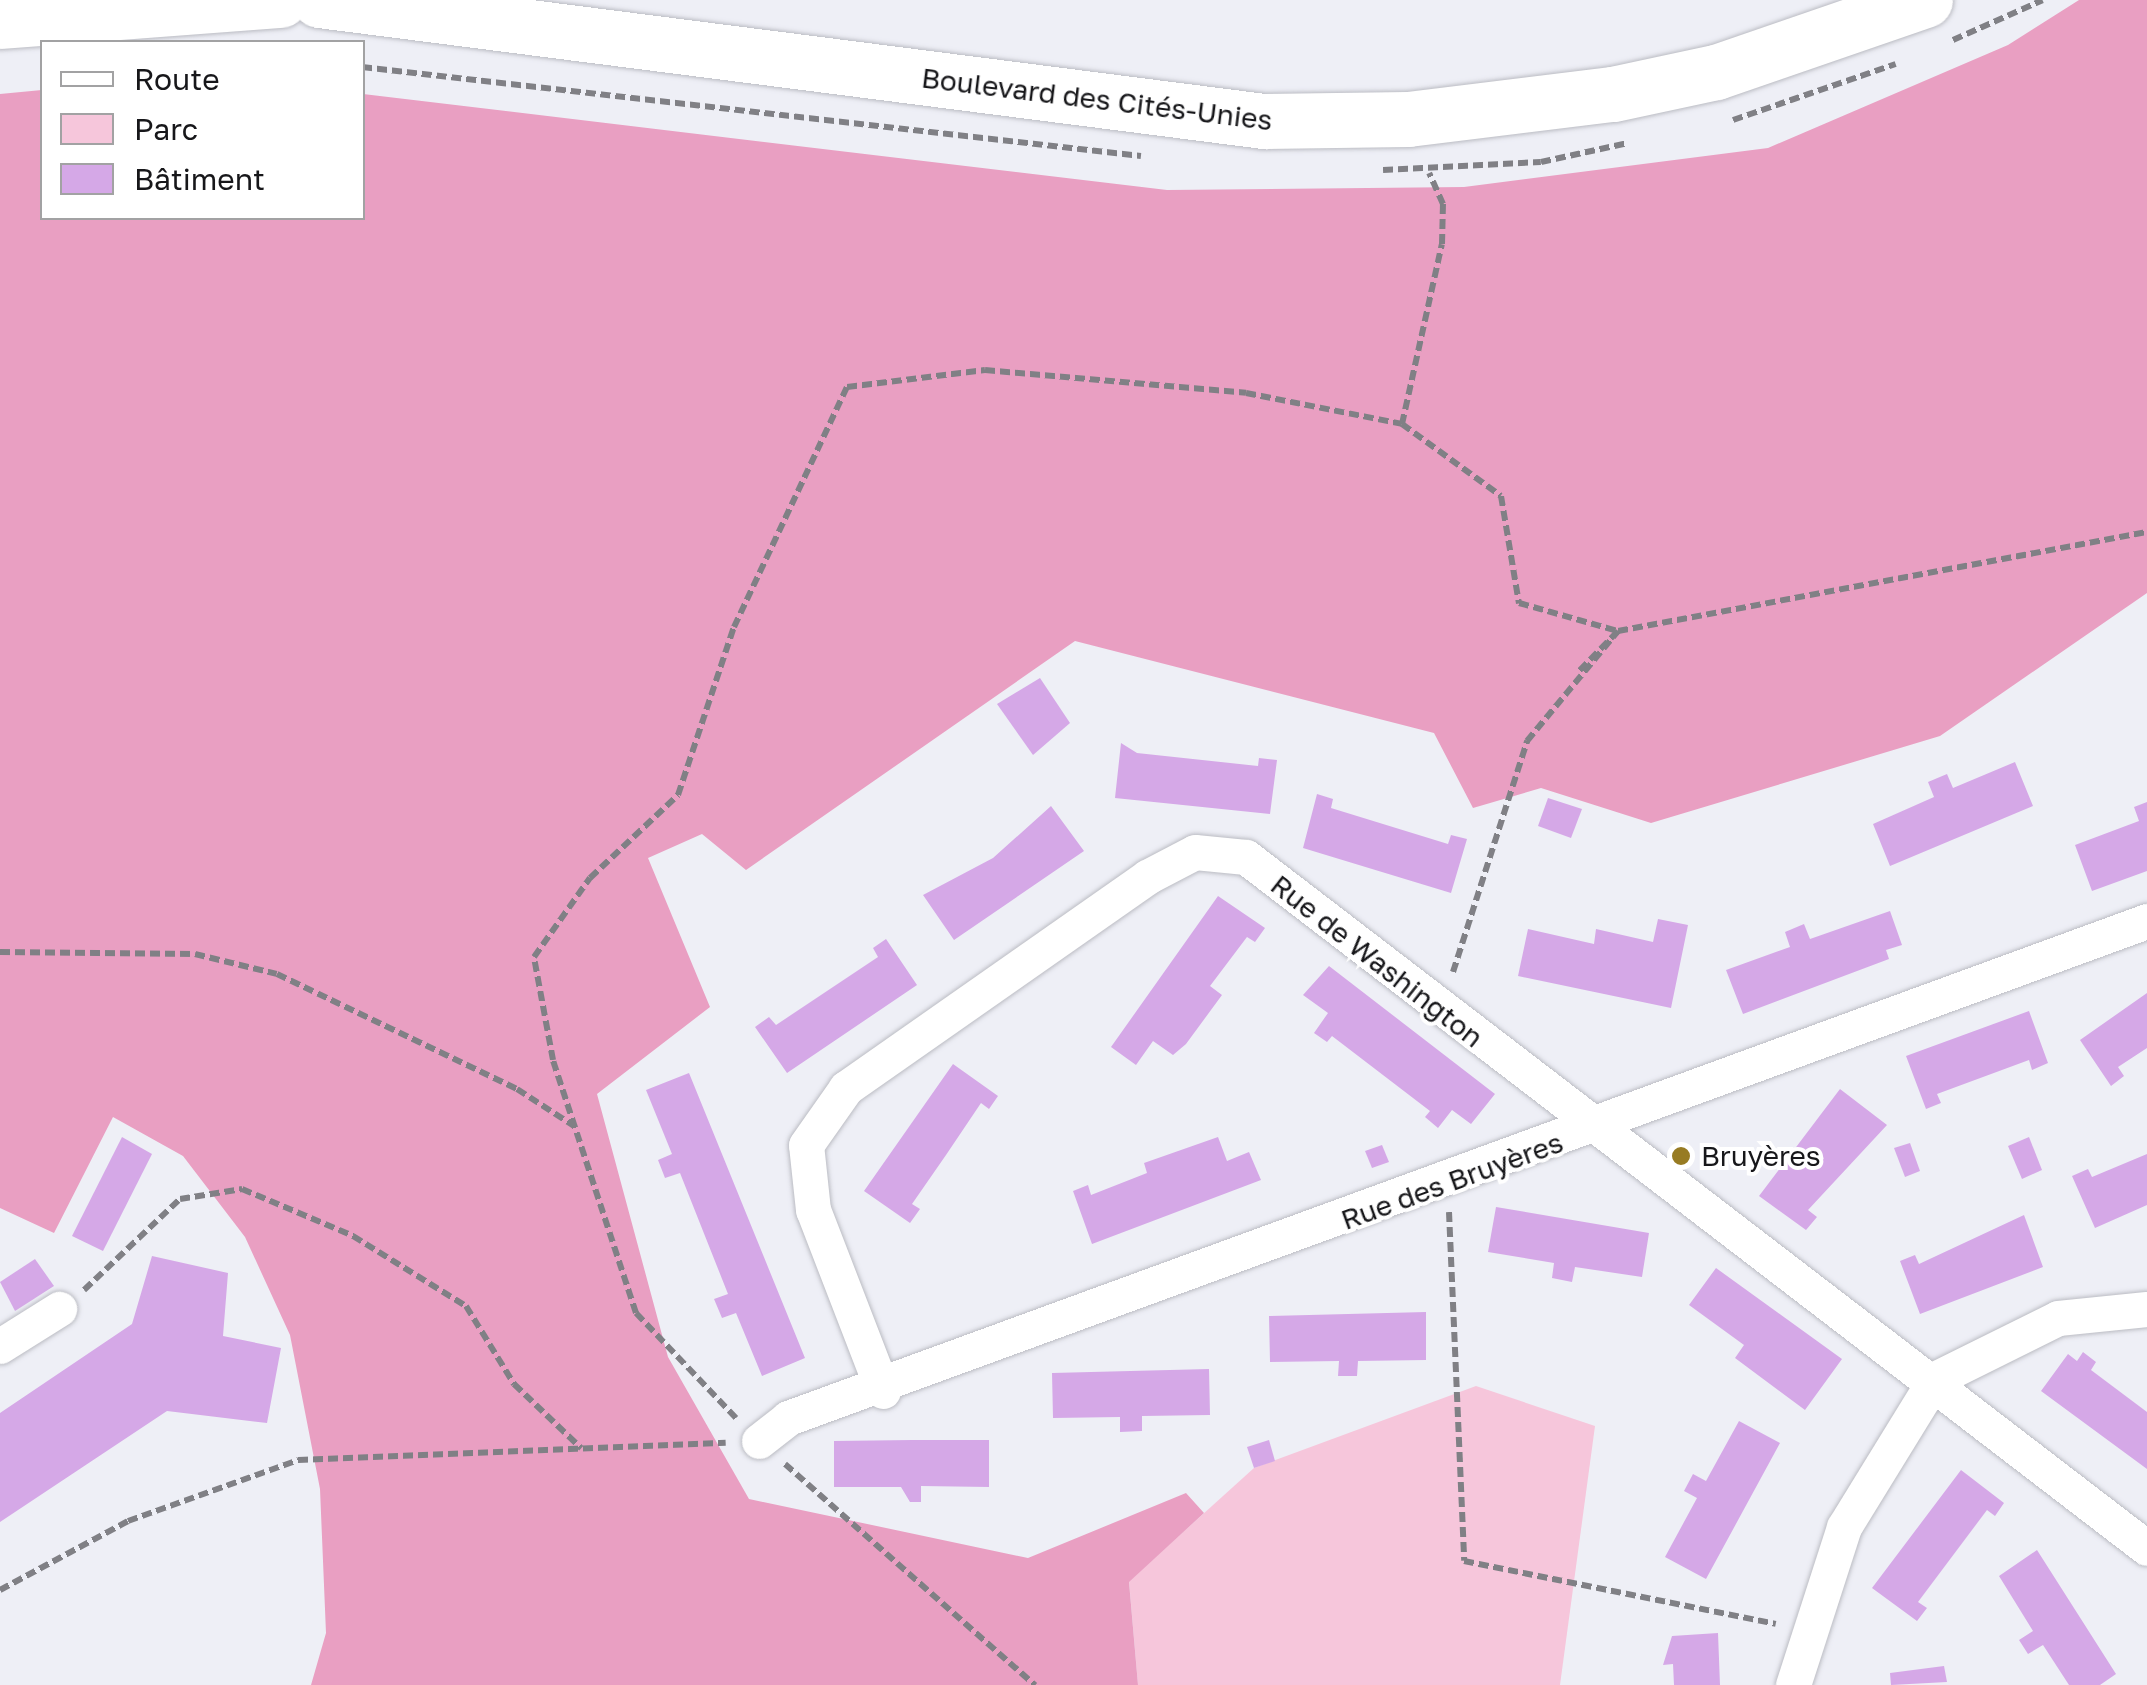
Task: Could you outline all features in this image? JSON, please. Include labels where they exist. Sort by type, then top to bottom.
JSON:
[{"type":"main road","points":[[0,21],[280,0]]},
{"type":"main road","name":"Boulevard des Cités-Unies","points":[[319,0],[1264,121],[1408,118],[1613,94],[1716,72],[1925,0]]},
{"type":"street","name":"Rue de Washington","points":[[883,1391],[814,1210],[806,1145],[846,1088],[1147,877],[1195,852],[1246,857],[1591,1130],[1935,1379],[2147,1548]]},
{"type":"street","name":"Rue des Bruyères","points":[[759,1441],[788,1418],[883,1391],[2147,921]]},
{"type":"street","points":[[0,1346],[59,1309]]},
{"type":"street","points":[[1793,1685],[1806,1630],[1844,1527],[1935,1379],[2058,1318],[2147,1309]]},
{"type":"path","points":[[1402,424],[1442,244],[1443,204],[1429,173]]},
{"type":"path","points":[[1035,1685],[759,1441],[636,1313],[574,1126],[534,957],[590,878],[678,795],[734,627],[846,387],[985,370],[1246,393],[1402,424],[1501,496],[1519,603],[1618,631],[2147,532]]},
{"type":"path","points":[[1576,673],[1618,631]]},
{"type":"path","points":[[1441,1011],[1526,741],[1618,631]]},
{"type":"path","points":[[0,952],[195,954],[277,974],[574,1126]]},
{"type":"path","points":[[1448,1183],[1464,1561],[1806,1630]]},
{"type":"path","points":[[59,1309],[121,1262],[180,1199],[242,1189],[353,1236],[466,1306],[514,1384],[582,1448]]},
{"type":"path","points":[[0,1590],[128,1521],[298,1460],[759,1441]]},
{"type":"green space","points":[[1476,1386],[1595,1426],[1560,1685],[1138,1685],[1129,1581],[1254,1468]]},
{"type":"shaded area","points":[[2079,0],[2147,0],[2147,593],[1940,736],[1651,823],[1541,788],[1473,808],[1434,733],[1075,641],[746,870],[702,834],[648,858],[710,1007],[597,1094],[668,1357],[749,1499],[1028,1558],[1186,1493],[1204,1513],[1129,1582],[1138,1685],[311,1685],[326,1633],[320,1489],[290,1335],[245,1237],[183,1156],[113,1117],[54,1233],[0,1208],[0,94],[40,90],[40,220],[365,220],[365,94],[1167,190],[1464,187],[1768,148],[2008,45]]},
{"type":"building","points":[[1040,678],[1070,723],[1033,755],[997,704]]},
{"type":"building","points":[[1121,743],[1137,753],[1258,766],[1259,758],[1277,760],[1270,814],[1115,798]]},
{"type":"building","points":[[2015,762],[2033,806],[1890,866],[1873,824],[1934,797],[1928,782],[1947,774],[1953,788]]},
{"type":"building","points":[[1317,794],[1333,799],[1331,808],[1448,844],[1451,835],[1467,839],[1451,893],[1303,848]]},
{"type":"building","points":[[1548,798],[1582,809],[1571,838],[1538,826]]},
{"type":"building","points":[[2147,802],[2147,871],[2092,891],[2075,845],[2139,821],[2134,807]]},
{"type":"building","points":[[1051,806],[1084,851],[954,940],[923,895],[993,858]]},
{"type":"building","points":[[1218,896],[1265,928],[1255,942],[1247,937],[1210,986],[1222,995],[1186,1044],[1173,1055],[1153,1041],[1136,1065],[1111,1047]]},
{"type":"building","points":[[1890,911],[1902,945],[1886,950],[1889,959],[1743,1014],[1726,970],[1790,947],[1785,932],[1804,924],[1810,939]]},
{"type":"building","points":[[1658,919],[1688,925],[1671,1008],[1518,976],[1528,929],[1594,944],[1596,929],[1653,942]]},
{"type":"building","points":[[886,939],[917,985],[787,1073],[755,1027],[769,1017],[776,1025],[878,957],[873,948]]},
{"type":"building","points":[[1329,966],[1495,1094],[1471,1124],[1452,1110],[1438,1128],[1425,1117],[1430,1111],[1332,1036],[1327,1042],[1314,1033],[1328,1013],[1303,995]]},
{"type":"building","points":[[2147,993],[2147,1048],[2118,1067],[2124,1076],[2111,1086],[2080,1040]]},
{"type":"building","points":[[2029,1011],[2048,1063],[2032,1070],[2029,1060],[1937,1094],[1941,1103],[1926,1109],[1906,1056]]},
{"type":"building","points":[[953,1064],[998,1096],[989,1109],[981,1103],[912,1204],[920,1209],[910,1223],[864,1191]]},
{"type":"building","points":[[689,1073],[805,1358],[762,1376],[736,1313],[722,1318],[714,1299],[728,1294],[680,1173],[665,1178],[658,1160],[672,1154],[646,1090]]},
{"type":"building","points":[[1840,1089],[1887,1125],[1808,1210],[1817,1217],[1806,1230],[1759,1196]]},
{"type":"building","points":[[122,1137],[152,1154],[103,1251],[72,1236]]},
{"type":"building","points":[[1218,1137],[1227,1161],[1249,1152],[1261,1180],[1092,1244],[1073,1191],[1088,1185],[1091,1195],[1147,1173],[1144,1163]]},
{"type":"building","points":[[2029,1137],[2042,1170],[2022,1179],[2008,1146]]},
{"type":"building","points":[[1910,1143],[1920,1171],[1905,1177],[1894,1148]]},
{"type":"building","points":[[1382,1145],[1389,1162],[1372,1168],[1365,1151]]},
{"type":"building","points":[[2147,1154],[2147,1205],[2095,1228],[2072,1176],[2088,1169],[2092,1177]]},
{"type":"building","points":[[1496,1207],[1649,1233],[1642,1277],[1575,1267],[1572,1282],[1552,1278],[1554,1263],[1488,1252]]},
{"type":"building","points":[[2024,1215],[2043,1267],[1920,1314],[1900,1261],[1915,1255],[1919,1264]]},
{"type":"building","points":[[152,1256],[228,1273],[223,1336],[281,1348],[267,1423],[167,1411],[0,1522],[0,1413],[132,1324]]},
{"type":"building","points":[[35,1259],[54,1286],[15,1311],[0,1282]]},
{"type":"building","points":[[1716,1268],[1842,1359],[1805,1410],[1735,1358],[1744,1345],[1689,1305]]},
{"type":"building","points":[[1426,1312],[1426,1360],[1358,1361],[1357,1376],[1338,1376],[1339,1361],[1270,1362],[1269,1316]]},
{"type":"building","points":[[2083,1352],[2096,1362],[2091,1370],[2147,1412],[2147,1469],[2041,1391],[2068,1354],[2077,1361]]},
{"type":"building","points":[[1209,1369],[1210,1415],[1142,1416],[1142,1431],[1120,1432],[1120,1417],[1053,1418],[1052,1373]]},
{"type":"building","points":[[1739,1421],[1780,1443],[1706,1579],[1665,1557],[1697,1498],[1684,1491],[1693,1474],[1706,1481]]},
{"type":"building","points":[[989,1440],[989,1487],[921,1486],[921,1502],[910,1502],[901,1487],[834,1487],[834,1441]]},
{"type":"building","points":[[1269,1440],[1275,1461],[1254,1468],[1247,1447]]},
{"type":"building","points":[[1961,1470],[2004,1503],[1995,1516],[1987,1510],[1918,1602],[1927,1608],[1917,1621],[1872,1588]]},
{"type":"building","points":[[2037,1550],[2116,1674],[2100,1685],[2069,1685],[2043,1645],[2028,1654],[2019,1640],[2033,1631],[1999,1576]]},
{"type":"building","points":[[1718,1633],[1720,1685],[1674,1685],[1673,1664],[1663,1665],[1672,1636]]},
{"type":"building","points":[[1944,1666],[1947,1682],[1891,1685],[1890,1673]]},
{"type":"place","name":"Bruyères","points":[[1681,1156]]}]
